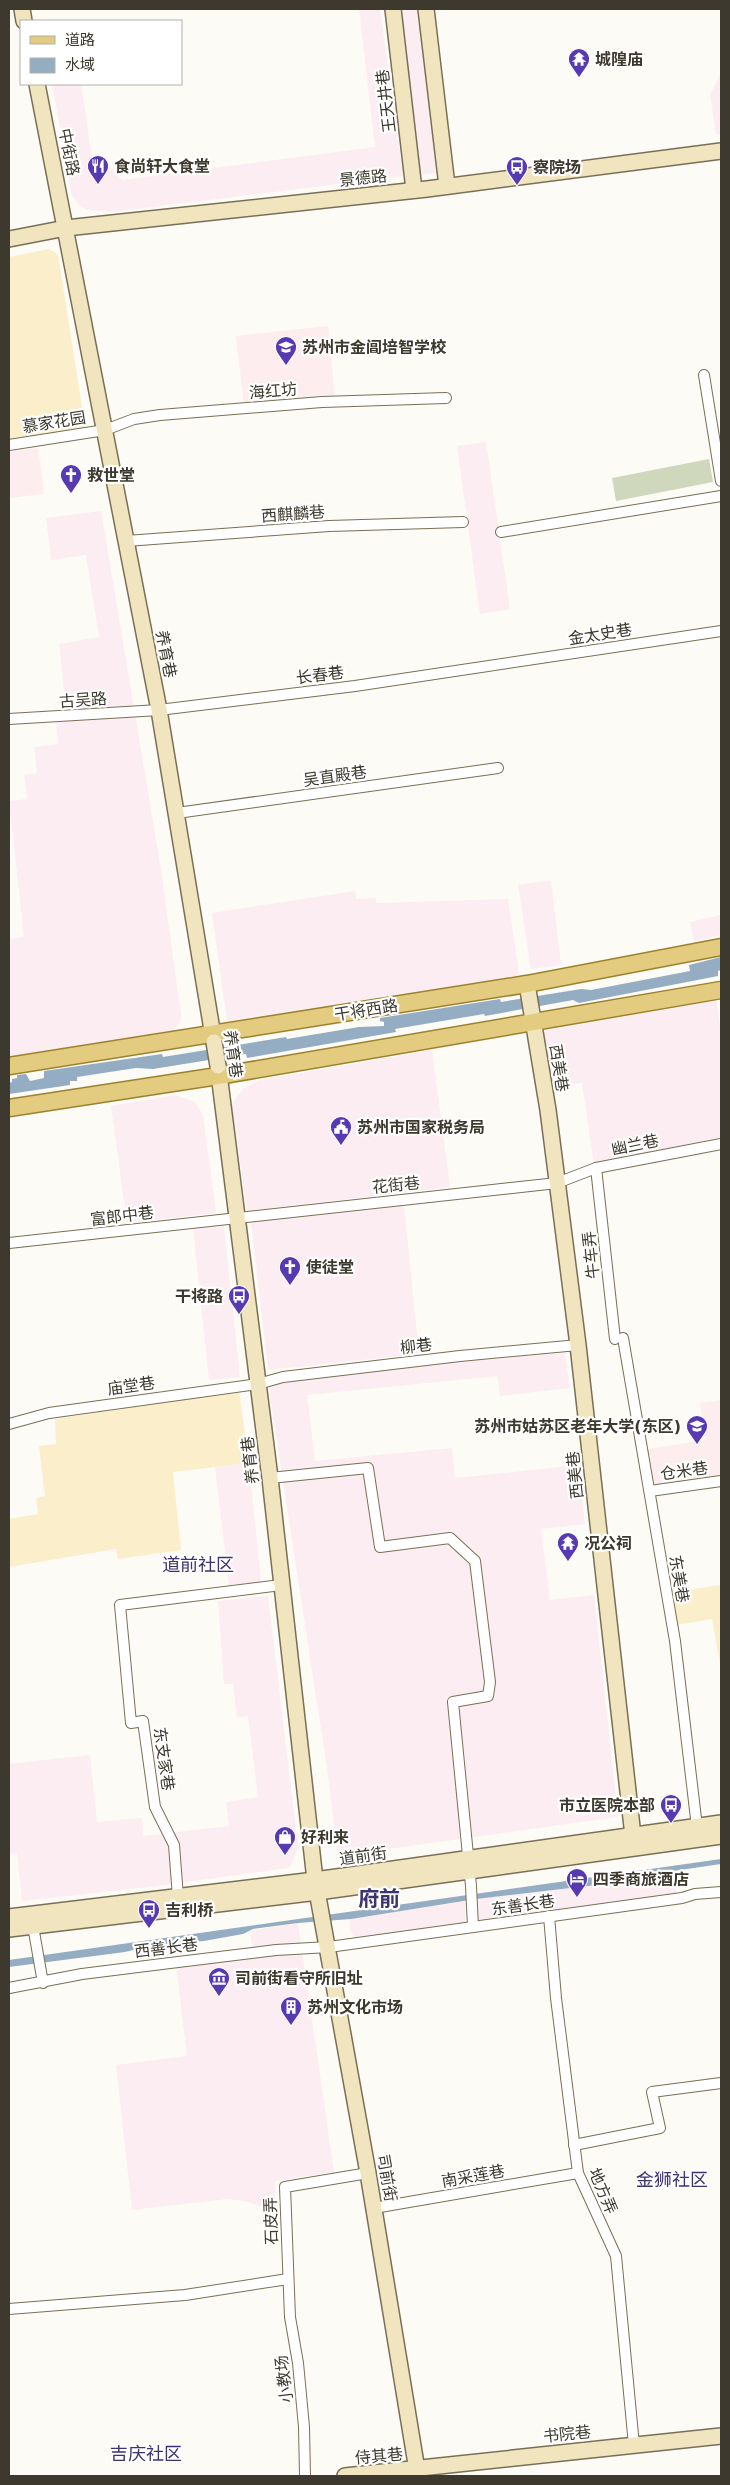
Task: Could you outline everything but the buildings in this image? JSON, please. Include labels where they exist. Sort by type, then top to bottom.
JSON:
[{"type":"main road","name":"王天井巷","points":[[393,9],[414,190]]},
{"type":"main road","points":[[426,9],[447,186]]},
{"type":"main road","name":"中街路","points":[[37,85],[66,228]]},
{"type":"main road","name":"景德路","points":[[9,238],[66,228],[414,190],[721,151]]},
{"type":"main road","name":"养育巷","points":[[66,228],[177,813],[218,1071],[270,1478],[317,1886]]},
{"type":"main road","name":"干将西路","points":[[9,1066],[213,1038],[528,988],[721,947]]},
{"type":"main road","name":"西美巷","points":[[528,988],[557,1183],[578,1345],[633,1836]]},
{"type":"main road","points":[[9,1108],[533,1017],[721,990]]},
{"type":"main road","name":"道前街","points":[[468,1865],[633,1836],[721,1823]]},
{"type":"main road","name":"道前街","points":[[9,1929],[468,1865],[721,1836]]},
{"type":"main road","name":"道前街","points":[[9,1917],[178,1897],[317,1886]]},
{"type":"main road","name":"司前街","points":[[317,1886],[368,2173],[418,2473]]},
{"type":"main road","name":"书院巷","points":[[418,2473],[634,2445],[721,2436]]},
{"type":"main road","name":"侍其巷","points":[[345,2476],[418,2473]]},
{"type":"street","points":[[704,375],[721,481]]},
{"type":"street","name":"海红坊","points":[[105,430],[134,419],[160,415],[322,402],[446,398]]},
{"type":"street","name":"慕家花园","points":[[9,445],[105,430]]},
{"type":"street","points":[[501,532],[721,496]]},
{"type":"street","name":"西麒麟巷","points":[[126,541],[329,526],[463,522]]},
{"type":"street","name":"金太史巷","points":[[484,667],[721,631]]},
{"type":"street","name":"长春巷","points":[[158,710],[355,686],[484,667]]},
{"type":"street","name":"古吴路","points":[[9,719],[158,710]]},
{"type":"street","name":"吴直殿巷","points":[[177,813],[498,768]]},
{"type":"street","name":"幽兰巷","points":[[557,1183],[596,1168],[721,1144]]},
{"type":"street","name":"牛车弄","points":[[596,1168],[619,1338]]},
{"type":"street","name":"花街巷","points":[[238,1216],[557,1183]]},
{"type":"street","name":"富郎中巷","points":[[9,1243],[238,1216]]},
{"type":"street","name":"东美巷","points":[[619,1338],[650,1491],[675,1641],[697,1827]]},
{"type":"street","name":"柳巷","points":[[258,1384],[283,1377],[460,1356],[578,1345]]},
{"type":"street","name":"庙堂巷","points":[[9,1424],[49,1413],[258,1384]]},
{"type":"street","points":[[270,1478],[368,1468],[380,1547],[450,1538],[475,1561],[490,1682],[488,1696],[453,1702],[471,1886],[473,1927]]},
{"type":"street","name":"仓米巷","points":[[650,1491],[721,1481]]},
{"type":"street","name":"东支家巷","points":[[178,1897],[174,1845],[155,1807],[143,1721],[131,1723],[120,1605],[281,1585]]},
{"type":"street","name":"东善长巷","points":[[329,1947],[682,1898],[695,1894],[721,1892]]},
{"type":"street","name":"地方弄","points":[[549,1916],[556,1998],[578,2173],[616,2256],[634,2445]]},
{"type":"street","points":[[33,1926],[43,1983]]},
{"type":"street","name":"西善长巷","points":[[9,1988],[82,1974],[276,1950],[329,1947]]},
{"type":"street","points":[[574,2145],[660,2128],[652,2092],[721,2083]]},
{"type":"street","name":"石皮弄","points":[[288,2279],[285,2187],[368,2173]]},
{"type":"street","name":"南采莲巷","points":[[374,2208],[578,2173]]},
{"type":"street","points":[[9,2310],[185,2295],[288,2279]]},
{"type":"street","name":"小教场","points":[[288,2279],[290,2317],[298,2363],[304,2427],[305,2476]]},
{"type":"shaded area","points":[[359,9],[380,9],[403,176],[112,212],[88,210],[78,204],[72,196],[52,85],[81,85],[92,158],[99,157],[122,180],[375,147]]},
{"type":"shaded area","points":[[399,9],[420,9],[441,172],[419,175]]},
{"type":"shaded area","points":[[721,73],[721,134],[716,134],[710,95]]},
{"type":"shaded area","points":[[49,249],[57,254],[59,260],[85,427],[9,440],[9,257]]},
{"type":"shaded area","name":"苏州市金阊培智学校","points":[[328,326],[335,397],[244,406],[236,336]]},
{"type":"shaded area","points":[[486,442],[510,609],[480,614],[457,446]]},
{"type":"shaded area","points":[[38,448],[44,494],[9,498],[9,452]]},
{"type":"shaded area","points":[[101,511],[161,870],[181,1015],[180,1023],[171,1032],[9,1057],[9,939],[24,937],[9,801],[27,799],[24,775],[37,773],[34,747],[58,744],[55,710],[66,709],[59,644],[99,637],[86,555],[51,560],[46,518]]},
{"type":"shaded area","points":[[551,880],[561,965],[531,969],[518,885]]},
{"type":"shaded area","points":[[355,891],[356,899],[376,898],[376,903],[508,899],[519,973],[516,976],[227,1021],[212,913]]},
{"type":"shaded area","points":[[721,915],[721,935],[694,941],[690,922]]},
{"type":"shaded area","points":[[716,1000],[721,1030],[721,1137],[594,1164],[582,1083],[548,1088],[542,1033],[549,1030]]},
{"type":"shaded area","name":"苏州市国家税务局","points":[[432,1050],[450,1187],[247,1211],[232,1104],[243,1089],[260,1080]]},
{"type":"shaded area","points":[[175,1095],[195,1102],[203,1115],[216,1213],[127,1223],[111,1106]]},
{"type":"shaded area","points":[[404,1205],[419,1354],[268,1370],[251,1222]]},
{"type":"shaded area","points":[[224,1226],[240,1377],[209,1380],[193,1229]]},
{"type":"shaded area","points":[[565,1353],[570,1388],[500,1396],[497,1376],[307,1395],[315,1461],[452,1448],[455,1478],[579,1465],[585,1524],[541,1529],[550,1600],[594,1595],[618,1817],[338,1856],[327,1768],[268,1384],[415,1365]]},
{"type":"shaded area","points":[[239,1391],[249,1463],[173,1472],[181,1550],[118,1559],[116,1549],[9,1567],[9,1519],[38,1514],[36,1498],[45,1496],[39,1446],[56,1444],[55,1419]]},
{"type":"shaded area","name":"苏州市姑苏区老年大学(东区)","points":[[721,1400],[721,1476],[647,1486],[641,1450],[705,1440],[700,1403]]},
{"type":"shaded area","points":[[249,1463],[261,1582],[229,1585],[215,1467]]},
{"type":"shaded area","points":[[721,1585],[721,1670],[712,1619],[676,1625],[671,1592]]},
{"type":"shaded area","points":[[268,1596],[298,1846],[292,1864],[287,1868],[166,1885],[22,1901],[17,1853],[9,1854],[9,1764],[90,1755],[97,1822],[142,1818],[143,1836],[229,1826],[226,1802],[258,1797],[248,1716],[237,1717],[233,1684],[224,1684],[218,1601]]},
{"type":"shaded area","name":"四季商旅酒店","points":[[674,1876],[677,1897],[477,1922],[476,1899]]},
{"type":"shaded area","points":[[465,1901],[465,1923],[358,1938],[354,1937],[350,1929],[349,1919]]},
{"type":"shaded area","points":[[298,1923],[334,2172],[275,2181],[276,2211],[244,2201],[227,2199],[132,2210],[116,2065],[187,2056],[176,1967],[254,1956],[250,1931]]},
{"type":"green space","points":[[709,459],[713,482],[616,501],[612,478]]},
{"type":"water","points":[[721,957],[721,970],[718,971],[718,976],[579,1003],[573,1000],[485,1016],[484,1014],[395,1029],[396,1032],[247,1058],[246,1054],[153,1069],[136,1068],[77,1077],[77,1081],[70,1081],[70,1085],[9,1094],[9,1083],[12,1082],[12,1079],[17,1078],[17,1075],[26,1074],[30,1081],[44,1078],[44,1071],[162,1054],[163,1057],[359,1027],[384,1026],[384,1022],[380,1021],[380,1018],[500,999],[501,1002],[581,989],[591,990],[690,971],[689,965]]},
{"type":"water","points":[[721,1859],[721,1864],[673,1871],[674,1876],[476,1899],[351,1919],[253,1929],[243,1934],[204,1941],[153,1945],[125,1952],[9,1967],[9,1960]]},
{"type":"place","name":"城隍庙","points":[[579,78]]},
{"type":"place","name":"食尚轩大食堂","points":[[98,185]]},
{"type":"place","name":"察院场","points":[[517,186]]},
{"type":"place","name":"苏州市金阊培智学校","points":[[286,366]]},
{"type":"place","name":"救世堂","points":[[71,494]]},
{"type":"place","name":"苏州市国家税务局","points":[[341,1146]]},
{"type":"place","name":"使徒堂","points":[[290,1286]]},
{"type":"place","name":"干将路","points":[[239,1315]]},
{"type":"place","name":"苏州市姑苏区老年大学(东区)","points":[[697,1445]]},
{"type":"place","name":"况公祠","points":[[568,1562]]},
{"type":"place","name":"市立医院本部","points":[[671,1824]]},
{"type":"place","name":"好利来","points":[[285,1856]]},
{"type":"place","name":"四季商旅酒店","points":[[577,1898]]},
{"type":"place","name":"吉利桥","points":[[149,1929]]},
{"type":"place","name":"司前街看守所旧址","points":[[219,1997]]},
{"type":"place","name":"苏州文化市场","points":[[291,2026]]},
{"type":"district","name":"道前社区","points":[[198,1564]]},
{"type":"district","name":"府前","points":[[379,1899]]},
{"type":"district","name":"金狮社区","points":[[672,2179]]},
{"type":"district","name":"吉庆社区","points":[[146,2453]]}]
